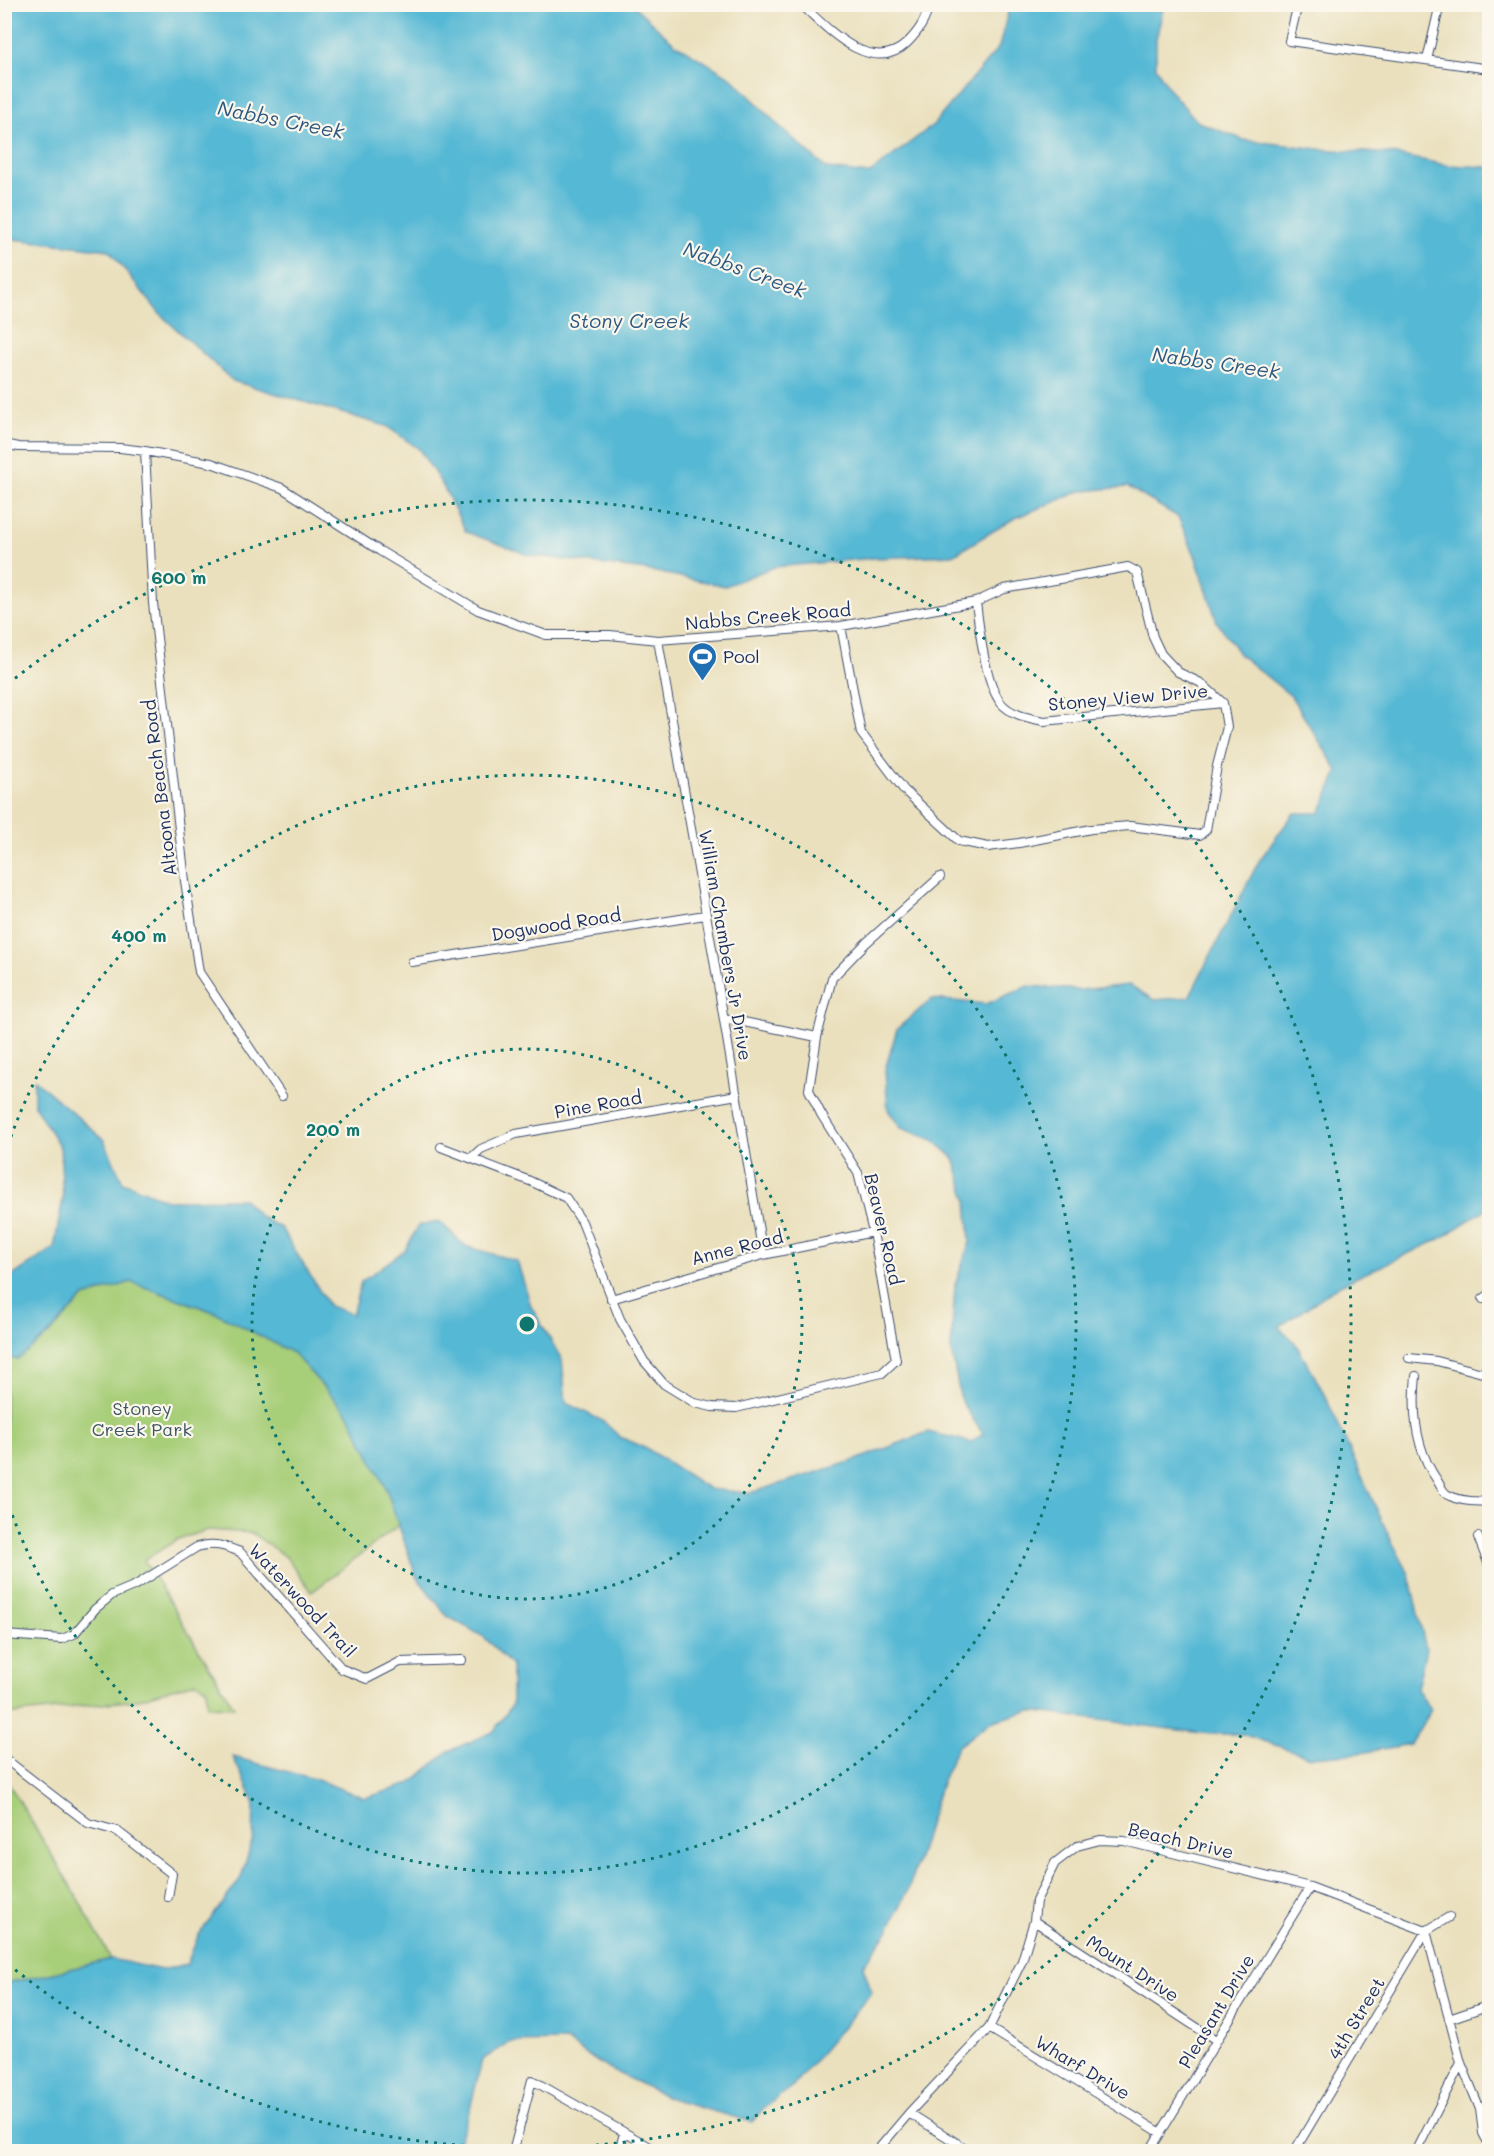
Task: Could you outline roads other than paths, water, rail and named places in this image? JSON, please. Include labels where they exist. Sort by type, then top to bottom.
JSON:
[{"type":"street","points":[[801,4],[844,43],[866,52],[884,54],[901,49],[917,33],[928,14],[929,4]]},
{"type":"street","points":[[1298,4],[1289,41],[1490,69]]},
{"type":"street","points":[[1427,60],[1440,4]]},
{"type":"street","name":"Nabbs Creek Road","points":[[4,444],[145,451],[211,463],[282,488],[380,551],[478,609],[546,635],[610,635],[658,640],[841,626],[976,602],[1004,589],[1128,567],[1137,572],[1153,637],[1161,654],[1178,672],[1201,682],[1223,703]]},
{"type":"street","name":"Altoona Beach Road","points":[[145,451],[153,603],[185,881],[199,972],[282,1096]]},
{"type":"street","name":"Stoney View Drive","points":[[976,602],[990,677],[1001,703],[1018,715],[1044,721],[1223,703]]},
{"type":"street","points":[[841,626],[861,733],[904,790],[959,841],[988,847],[1069,834],[1091,828],[1130,826],[1200,835],[1206,830],[1217,766],[1227,727],[1223,703]]},
{"type":"street","name":"William Chambers Jr Drive","points":[[658,640],[763,1255]]},
{"type":"street","name":"Beaver Road","points":[[611,1299],[644,1361],[664,1384],[695,1403],[711,1407],[736,1408],[882,1374],[897,1360],[873,1232],[858,1173],[821,1114],[809,1090],[817,1037],[832,978],[866,943],[940,877]]},
{"type":"street","name":"Dogwood Road","points":[[412,962],[705,915]]},
{"type":"street","points":[[724,1018],[817,1037]]},
{"type":"street","name":"Pine Road","points":[[471,1158],[481,1149],[516,1134],[737,1095]]},
{"type":"street","points":[[441,1148],[530,1180],[566,1198],[582,1222],[611,1299]]},
{"type":"street","name":"Anne Road","points":[[611,1299],[763,1255],[873,1232]]},
{"type":"street","points":[[1409,1358],[1437,1361],[1490,1375]]},
{"type":"street","points":[[1416,1376],[1414,1391],[1418,1442],[1427,1467],[1446,1495],[1471,1502],[1490,1501]]},
{"type":"street","points":[[1478,1537],[1490,1568]]},
{"type":"street","name":"Waterwood Trail","points":[[4,1635],[62,1638],[74,1634],[95,1609],[112,1595],[136,1585],[182,1556],[209,1544],[222,1544],[240,1552],[342,1669],[367,1679],[400,1662],[462,1660]]},
{"type":"street","points":[[4,1758],[88,1823],[117,1831],[172,1874],[168,1897]]},
{"type":"street","name":"Beach Drive","points":[[876,2151],[989,2028],[1022,1961],[1034,1921],[1036,1901],[1055,1863],[1077,1846],[1100,1840],[1124,1841],[1310,1887],[1426,1931]]},
{"type":"street","name":"Pleasant Drive","points":[[1149,2151],[1310,1887]]},
{"type":"street","name":"4th Street","points":[[1308,2151],[1298,2145],[1426,1931],[1449,1917]]},
{"type":"street","name":"Mount Drive","points":[[1034,1921],[1216,2040]]},
{"type":"street","points":[[1426,1931],[1461,2063],[1480,2109],[1483,2133],[1490,2147]]},
{"type":"street","points":[[1449,2019],[1490,2005]]},
{"type":"street","name":"Wharf Drive","points":[[989,2028],[1161,2133]]},
{"type":"street","points":[[1416,2151],[1461,2063]]},
{"type":"street","points":[[513,2151],[532,2080],[659,2151]]},
{"type":"street","points":[[909,2113],[970,2151]]},
{"type":"street","points":[[619,2151],[624,2133]]},
{"type":"water","name":"Stony Creek","points":[[5,4],[633,5],[675,44],[732,78],[778,125],[827,169],[869,174],[933,125],[999,47],[1010,5],[1164,5],[1156,39],[1156,68],[1172,93],[1198,122],[1244,140],[1319,149],[1393,154],[1446,165],[1489,167],[1489,1207],[1440,1239],[1340,1285],[1279,1327],[1294,1341],[1322,1389],[1389,1536],[1409,1574],[1426,1649],[1417,1689],[1431,1710],[1410,1744],[1361,1753],[1311,1757],[1242,1734],[1210,1734],[1029,1711],[990,1722],[957,1747],[940,1786],[909,1888],[888,1931],[863,1966],[872,1992],[795,2084],[764,2108],[752,2122],[676,2101],[607,2068],[566,2041],[510,2042],[482,2060],[470,2109],[455,2151],[5,2151],[5,1983],[111,1959],[162,1970],[187,1964],[198,1936],[241,1878],[253,1838],[254,1801],[233,1757],[315,1779],[365,1798],[410,1784],[449,1751],[493,1732],[512,1705],[512,1666],[484,1637],[447,1616],[416,1576],[386,1488],[349,1415],[293,1353],[217,1313],[131,1282],[84,1297],[50,1333],[18,1359],[5,1358],[5,1281],[54,1248],[63,1198],[60,1147],[34,1105],[34,1079],[104,1140],[123,1182],[167,1200],[244,1199],[259,1216],[281,1228],[329,1306],[352,1314],[361,1282],[405,1250],[419,1225],[440,1222],[465,1246],[517,1261],[531,1306],[562,1360],[566,1403],[603,1421],[620,1437],[646,1448],[709,1489],[750,1493],[856,1460],[928,1432],[971,1442],[983,1434],[961,1401],[951,1349],[955,1285],[970,1242],[967,1200],[954,1158],[933,1140],[901,1128],[888,1110],[885,1070],[897,1029],[932,999],[986,1004],[1028,986],[1080,990],[1130,985],[1154,1000],[1189,997],[1259,861],[1294,813],[1320,813],[1338,771],[1291,696],[1240,655],[1217,622],[1195,555],[1178,517],[1128,487],[1081,491],[1015,518],[953,555],[874,558],[774,567],[725,586],[646,570],[529,555],[466,532],[443,486],[419,449],[386,426],[233,381],[160,314],[109,250],[5,238]]},
{"type":"place","name":"Pool","points":[[702,682]]},
{"type":"water label","name":"Nabbs Creek","points":[[281,119]]},
{"type":"water label","name":"Nabbs Creek","points":[[745,269]]},
{"type":"water label","name":"Nabbs Creek","points":[[1216,362]]},
{"type":"park label","name":"Stoney Creek Park","points":[[142,1418]]}]
